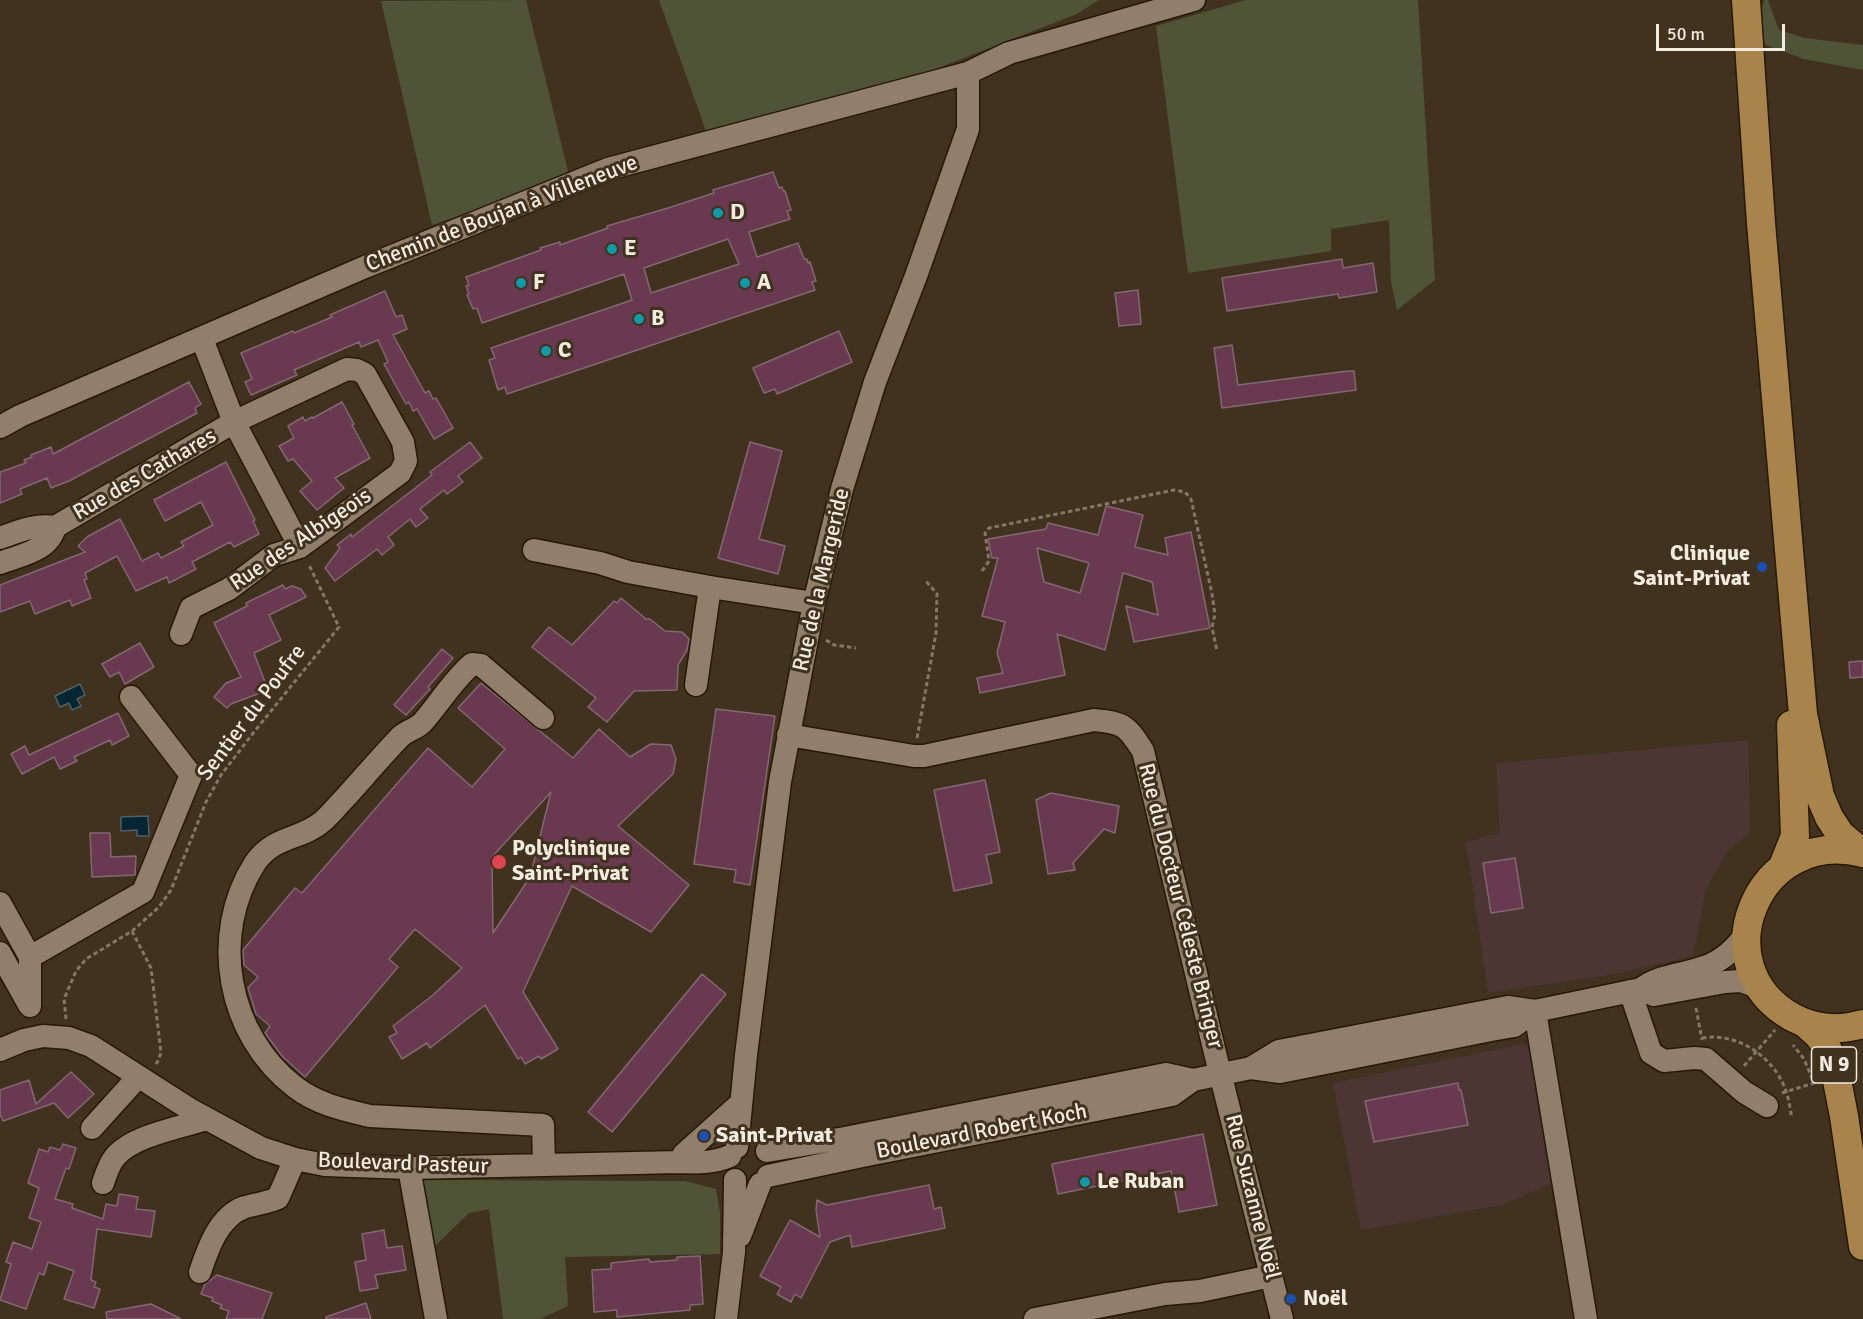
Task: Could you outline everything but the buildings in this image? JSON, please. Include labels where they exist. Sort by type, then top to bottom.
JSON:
[{"type":"main road","points":[[1729,0],[1794,774],[1796,836],[1783,866],[1765,885],[1755,900],[1747,933],[1749,962],[1761,988],[1780,1009],[1791,1031],[1863,1024]]},
{"type":"main road","points":[[1746,0],[1761,223],[1803,714],[1820,796],[1829,817],[1840,834],[1863,853]]},
{"type":"main road","points":[[1783,866],[1808,854],[1827,850],[1840,849],[1863,853]]},
{"type":"main road","name":"N 9","points":[[1791,1031],[1819,1036],[1834,1065],[1844,1116],[1863,1246]]},
{"type":"street","name":"Chemin de Boujan à Villeneuve","points":[[0,427],[20,416],[365,267],[608,169],[968,73],[1009,53],[1194,0]]},
{"type":"street","name":"Rue de la Margeride","points":[[742,1159],[748,1126],[741,1103],[780,782],[814,603],[842,489],[875,382],[916,276],[968,129],[968,73]]},
{"type":"street","points":[[202,339],[234,422],[300,547]]},
{"type":"street","name":"Rue des Albigeois","points":[[181,634],[191,608],[230,589],[274,555],[300,547],[400,473],[406,461],[403,442],[365,374],[357,370],[347,369],[234,422]]},
{"type":"street","name":"Rue des Cathares","points":[[0,563],[42,547],[52,537],[55,528],[234,422]]},
{"type":"street","name":"Rue des Cathares","points":[[0,538],[28,527],[44,525],[55,528]]},
{"type":"street","points":[[534,550],[600,563],[628,572],[814,603]]},
{"type":"street","points":[[696,685],[710,587]]},
{"type":"street","points":[[543,718],[481,665],[472,664],[420,726],[402,735],[322,822],[298,835],[277,842],[257,860],[246,879],[234,911],[230,940],[230,969],[246,1028],[258,1051],[276,1071],[297,1088],[321,1102],[370,1116],[543,1125],[544,1165]]},
{"type":"street","points":[[30,957],[143,892],[191,775],[130,697]]},
{"type":"street","name":"Rue du Docteur Céleste Bringer","points":[[789,735],[902,755],[924,756],[1094,720],[1113,722],[1130,730],[1143,751],[1222,1074]]},
{"type":"street","points":[[0,903],[30,957],[30,1006]]},
{"type":"street","name":"Boulevard Robert Koch","points":[[764,1180],[862,1155],[1172,1095],[1193,1080],[1251,1068],[1280,1072],[1514,1026],[1535,1011],[1635,990],[1651,981],[1708,966],[1735,948],[1747,933]]},
{"type":"street","points":[[0,953],[30,1006],[43,1036]]},
{"type":"street","name":"Boulevard Robert Koch","points":[[1635,990],[1654,995],[1741,981],[1761,988]]},
{"type":"street","points":[[1635,990],[1651,1053],[1664,1061],[1694,1058],[1704,1049],[1744,1092],[1767,1106]]},
{"type":"street","points":[[1535,1011],[1586,1319]]},
{"type":"street","name":"Boulevard Pasteur","points":[[0,1050],[24,1040],[43,1036],[69,1038],[91,1046],[207,1119],[261,1148],[295,1159],[325,1164],[409,1168],[688,1163],[742,1159]]},
{"type":"street","name":"Boulevard Robert Koch","points":[[742,1159],[1166,1074],[1193,1080]]},
{"type":"street","name":"Rue Suzanne Noël","points":[[1222,1074],[1282,1319]]},
{"type":"street","points":[[92,1128],[140,1078]]},
{"type":"street","points":[[688,1163],[684,1154],[741,1103]]},
{"type":"street","points":[[103,1183],[116,1155],[137,1141],[207,1119]]},
{"type":"street","points":[[200,1272],[216,1233],[230,1215],[244,1208],[278,1198],[295,1159]]},
{"type":"street","points":[[742,1159],[747,1186],[764,1180]]},
{"type":"street","points":[[734,1252],[771,1163],[742,1159]]},
{"type":"street","points":[[726,1319],[742,1159]]},
{"type":"street","points":[[409,1168],[436,1319]]},
{"type":"street","points":[[1043,1318],[1165,1294],[1200,1291],[1271,1276]]},
{"type":"path","points":[[982,571],[989,561],[985,533],[989,528],[1174,490],[1185,492],[1191,499],[1212,594],[1215,614],[1212,627],[1217,651]]},
{"type":"path","name":"Sentier du Poufre","points":[[69,1038],[64,999],[76,971],[86,959],[132,931],[159,908],[171,890],[206,802],[221,775],[339,627],[300,547]]},
{"type":"path","points":[[902,755],[904,743],[916,746],[936,633],[937,594],[926,580]]},
{"type":"path","points":[[809,630],[834,645],[856,648]]},
{"type":"path","points":[[132,931],[151,968],[160,1053],[156,1065],[140,1078]]},
{"type":"path","points":[[1705,1004],[1696,1006],[1704,1049],[1721,1037],[1757,1051],[1779,1077],[1786,1092],[1792,1118]]},
{"type":"path","points":[[1732,1081],[1776,1028],[1791,1031],[1814,1083],[1772,1097],[1767,1106]]},
{"type":"shaded area","points":[[1748,740],[1750,833],[1728,850],[1706,889],[1693,956],[1615,974],[1488,993],[1466,842],[1500,833],[1496,763]]},
{"type":"shaded area","points":[[1523,1044],[1533,1050],[1551,1184],[1502,1205],[1361,1230],[1333,1083]]},
{"type":"green space","points":[[526,0],[568,171],[545,187],[432,225],[381,1]]},
{"type":"green space","points":[[659,0],[1099,0],[1077,14],[928,72],[706,131]]},
{"type":"green space","points":[[1246,0],[1418,0],[1435,280],[1397,310],[1391,282],[1389,220],[1331,229],[1331,251],[1188,273],[1156,26]]},
{"type":"green space","points":[[1764,0],[1768,0],[1779,30],[1805,38],[1863,45],[1863,70],[1804,59],[1755,41]]},
{"type":"green space","points":[[423,1180],[685,1181],[716,1189],[720,1213],[720,1254],[565,1257],[568,1306],[540,1319],[503,1319],[489,1209],[469,1213],[433,1248]]},
{"type":"water","points":[[80,684],[85,695],[77,699],[81,706],[72,710],[69,703],[60,707],[55,696]]},
{"type":"water","points":[[148,816],[149,836],[137,836],[137,830],[121,831],[121,817]]},
{"type":"place","name":"D","points":[[718,213]]},
{"type":"place","name":"E","points":[[612,249]]},
{"type":"place","name":"F","points":[[521,283]]},
{"type":"place","name":"A","points":[[745,283]]},
{"type":"place","name":"B","points":[[639,319]]},
{"type":"place","name":"C","points":[[546,351]]},
{"type":"place","name":"Clinique Saint-Privat","points":[[1762,567]]},
{"type":"place","name":"Polyclinique Saint-Privat","points":[[499,862]]},
{"type":"place","name":"Saint-Privat","points":[[704,1136]]},
{"type":"place","name":"Le Ruban","points":[[1085,1182]]},
{"type":"place","name":"Noël","points":[[1291,1299]]}]
